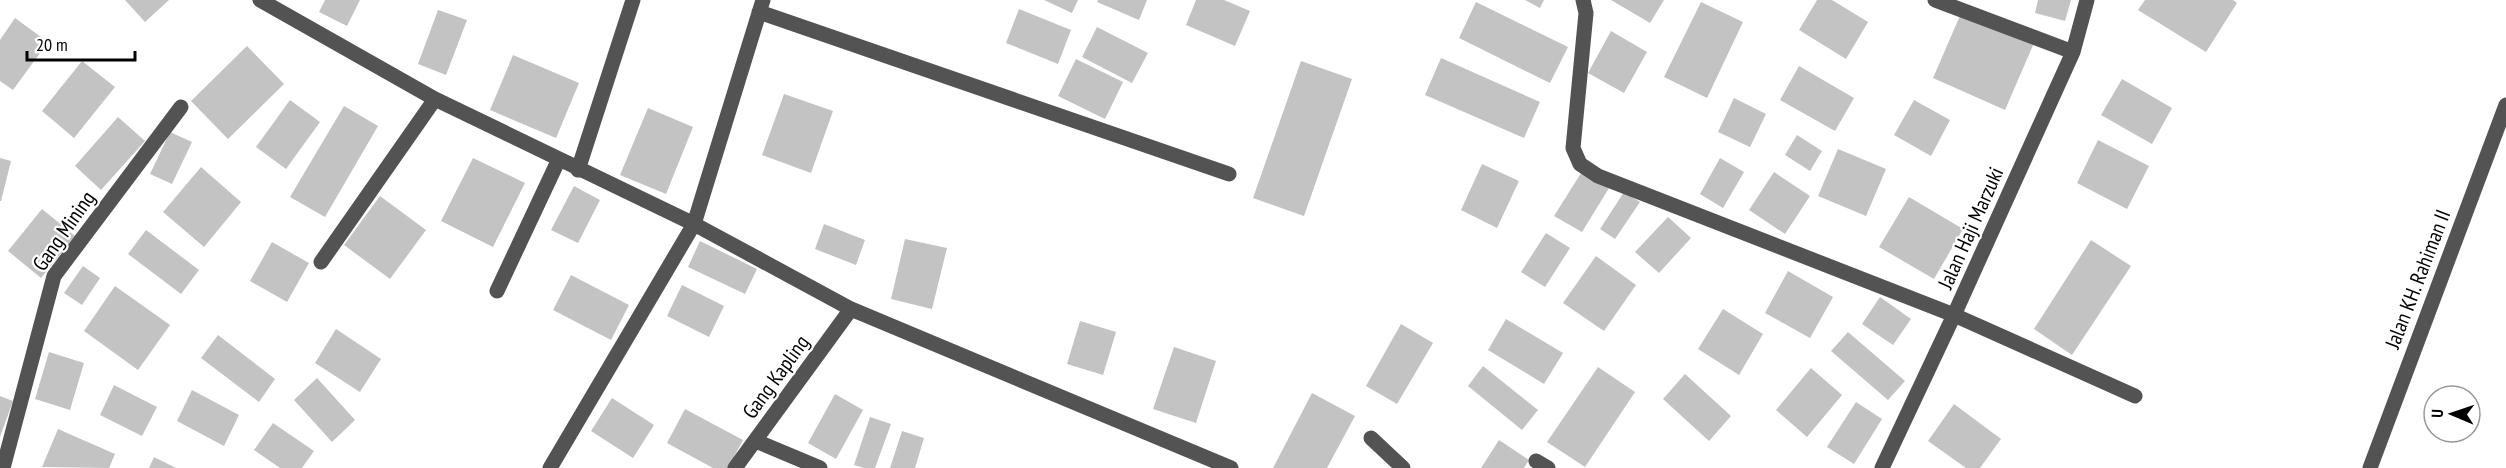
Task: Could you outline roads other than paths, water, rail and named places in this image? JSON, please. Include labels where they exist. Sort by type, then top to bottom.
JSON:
[{"type":"street","points":[[260,0],[435,99],[694,224],[851,309],[1231,468]]},
{"type":"street","points":[[578,170],[633,0]]},
{"type":"street","points":[[1583,0],[1586,13],[1573,148],[1580,164],[1599,176],[1954,315],[2134,396]]},
{"type":"street","points":[[1935,0],[2073,52]]},
{"type":"street","name":"Jalan Haji Marzuki","points":[[1881,468],[1954,315],[2073,52],[2087,0]]},
{"type":"street","points":[[550,468],[694,224],[761,6],[1229,174]]},
{"type":"street","points":[[321,261],[435,99]]},
{"type":"street","name":"Jalan KH. Rahiman II","points":[[2370,468],[2506,105]]},
{"type":"street","name":"Gang Mining","points":[[2,468],[54,276],[181,107]]},
{"type":"street","points":[[497,291],[559,159]]},
{"type":"street","name":"Gang Kapling","points":[[735,468],[851,309]]},
{"type":"street","points":[[1371,438],[1403,468]]},
{"type":"street","points":[[756,441],[820,468]]}]
